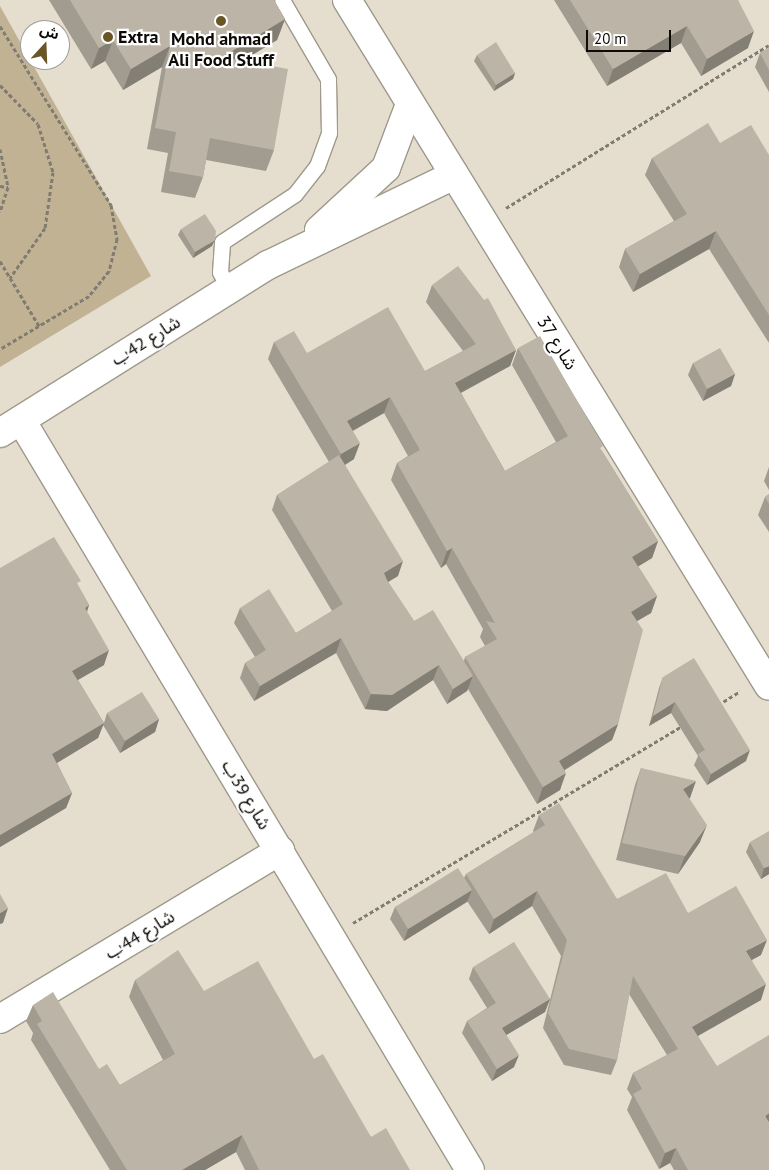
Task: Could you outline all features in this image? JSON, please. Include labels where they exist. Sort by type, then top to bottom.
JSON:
[{"type":"street","name":"شارع 37","points":[[347,0],[766,682]]},
{"type":"street","name":"شارع 42ب","points":[[293,251],[381,174],[410,104]]},
{"type":"street","name":"شارع 42ب","points":[[11,427],[229,289],[293,251],[454,175]]},
{"type":"street","name":"شارع 39ب","points":[[11,427],[280,851],[470,1170]]},
{"type":"street","name":"شارع 44ب","points":[[0,1019],[280,851]]},
{"type":"lane","points":[[229,289],[220,272],[222,242],[295,194],[317,166],[329,132],[328,78],[282,0]]},
{"type":"path","points":[[0,26],[110,204],[116,222],[115,257],[100,285],[39,326],[0,349]]},
{"type":"path","points":[[482,222],[769,45]]},
{"type":"path","points":[[0,85],[38,124],[53,172],[45,228],[10,278]]},
{"type":"path","points":[[0,149],[8,186],[0,212]]},
{"type":"path","points":[[0,186],[8,186]]},
{"type":"path","points":[[0,261],[39,326]]},
{"type":"path","points":[[713,708],[766,682]]},
{"type":"path","points":[[331,936],[688,723]]},
{"type":"shaded area","points":[[0,6],[20,42],[20,70],[36,70],[151,276],[0,367]]},
{"type":"building","points":[[70,0],[274,0],[285,19],[222,57],[288,69],[274,150],[210,138],[203,177],[169,171],[176,132],[155,128],[170,46],[131,69],[113,40],[99,48]]},
{"type":"building","points":[[570,0],[738,0],[754,31],[707,59],[687,26],[613,69]]},
{"type":"building","points":[[496,42],[515,73],[496,85],[477,55]]},
{"type":"building","points":[[769,48],[769,70],[760,53]]},
{"type":"building","points":[[708,123],[720,143],[751,125],[769,155],[769,315],[716,231],[640,274],[625,249],[687,214],[652,158]]},
{"type":"building","points":[[205,214],[216,231],[215,240],[195,252],[181,229]]},
{"type":"building","points":[[458,266],[484,300],[488,298],[516,350],[455,383],[505,471],[568,436],[518,348],[540,336],[603,446],[600,448],[658,541],[632,557],[657,596],[631,612],[643,630],[618,724],[559,761],[566,773],[543,787],[465,657],[497,639],[486,621],[495,623],[452,548],[447,551],[397,463],[420,450],[390,397],[347,421],[360,443],[341,454],[274,342],[294,331],[307,353],[388,307],[425,371],[476,344],[432,285]]},
{"type":"building","points":[[720,348],[735,374],[707,389],[693,363]]},
{"type":"building","points":[[339,455],[403,561],[384,573],[387,580],[414,621],[433,610],[473,676],[453,689],[439,665],[392,695],[371,694],[341,638],[260,686],[245,663],[266,650],[240,608],[269,589],[296,633],[343,604],[277,495]]},
{"type":"building","points":[[769,494],[769,504],[765,497]]},
{"type":"building","points":[[54,537],[81,581],[77,583],[89,605],[85,608],[109,650],[72,671],[104,723],[52,754],[72,793],[0,835],[0,568]]},
{"type":"building","points":[[694,658],[750,750],[711,774],[698,754],[705,750],[675,702],[653,716],[663,677]]},
{"type":"building","points":[[142,692],[159,719],[125,741],[107,713]]},
{"type":"building","points":[[641,768],[696,781],[683,789],[707,825],[685,856],[622,843]]},
{"type":"building","points":[[559,803],[617,899],[666,873],[688,913],[736,886],[767,940],[746,951],[766,984],[692,1027],[717,1066],[769,1035],[769,1113],[765,1116],[769,1122],[769,1170],[688,1170],[676,1148],[665,1153],[633,1094],[642,1089],[633,1073],[678,1049],[633,976],[617,1060],[569,1049],[548,1013],[567,940],[537,891],[494,919],[466,874],[545,825],[539,815]]},
{"type":"building","points":[[769,831],[769,866],[764,868],[750,842]]},
{"type":"building","points":[[458,868],[472,890],[408,929],[395,907]]},
{"type":"building","points":[[0,894],[8,908],[0,913]]},
{"type":"building","points":[[514,942],[550,999],[502,1028],[519,1055],[497,1069],[467,1021],[496,1003],[473,967]]},
{"type":"building","points":[[178,950],[204,991],[258,961],[314,1059],[323,1054],[371,1137],[386,1128],[410,1170],[259,1170],[242,1135],[182,1170],[127,1170],[37,1024],[42,1021],[33,1005],[53,992],[99,1069],[107,1064],[120,1085],[175,1054],[135,980]]},
{"type":"place","name":"Mohd ahmad Ali Food Stuff","points":[[221,21]]},
{"type":"place","name":"Extra","points":[[108,37]]}]
